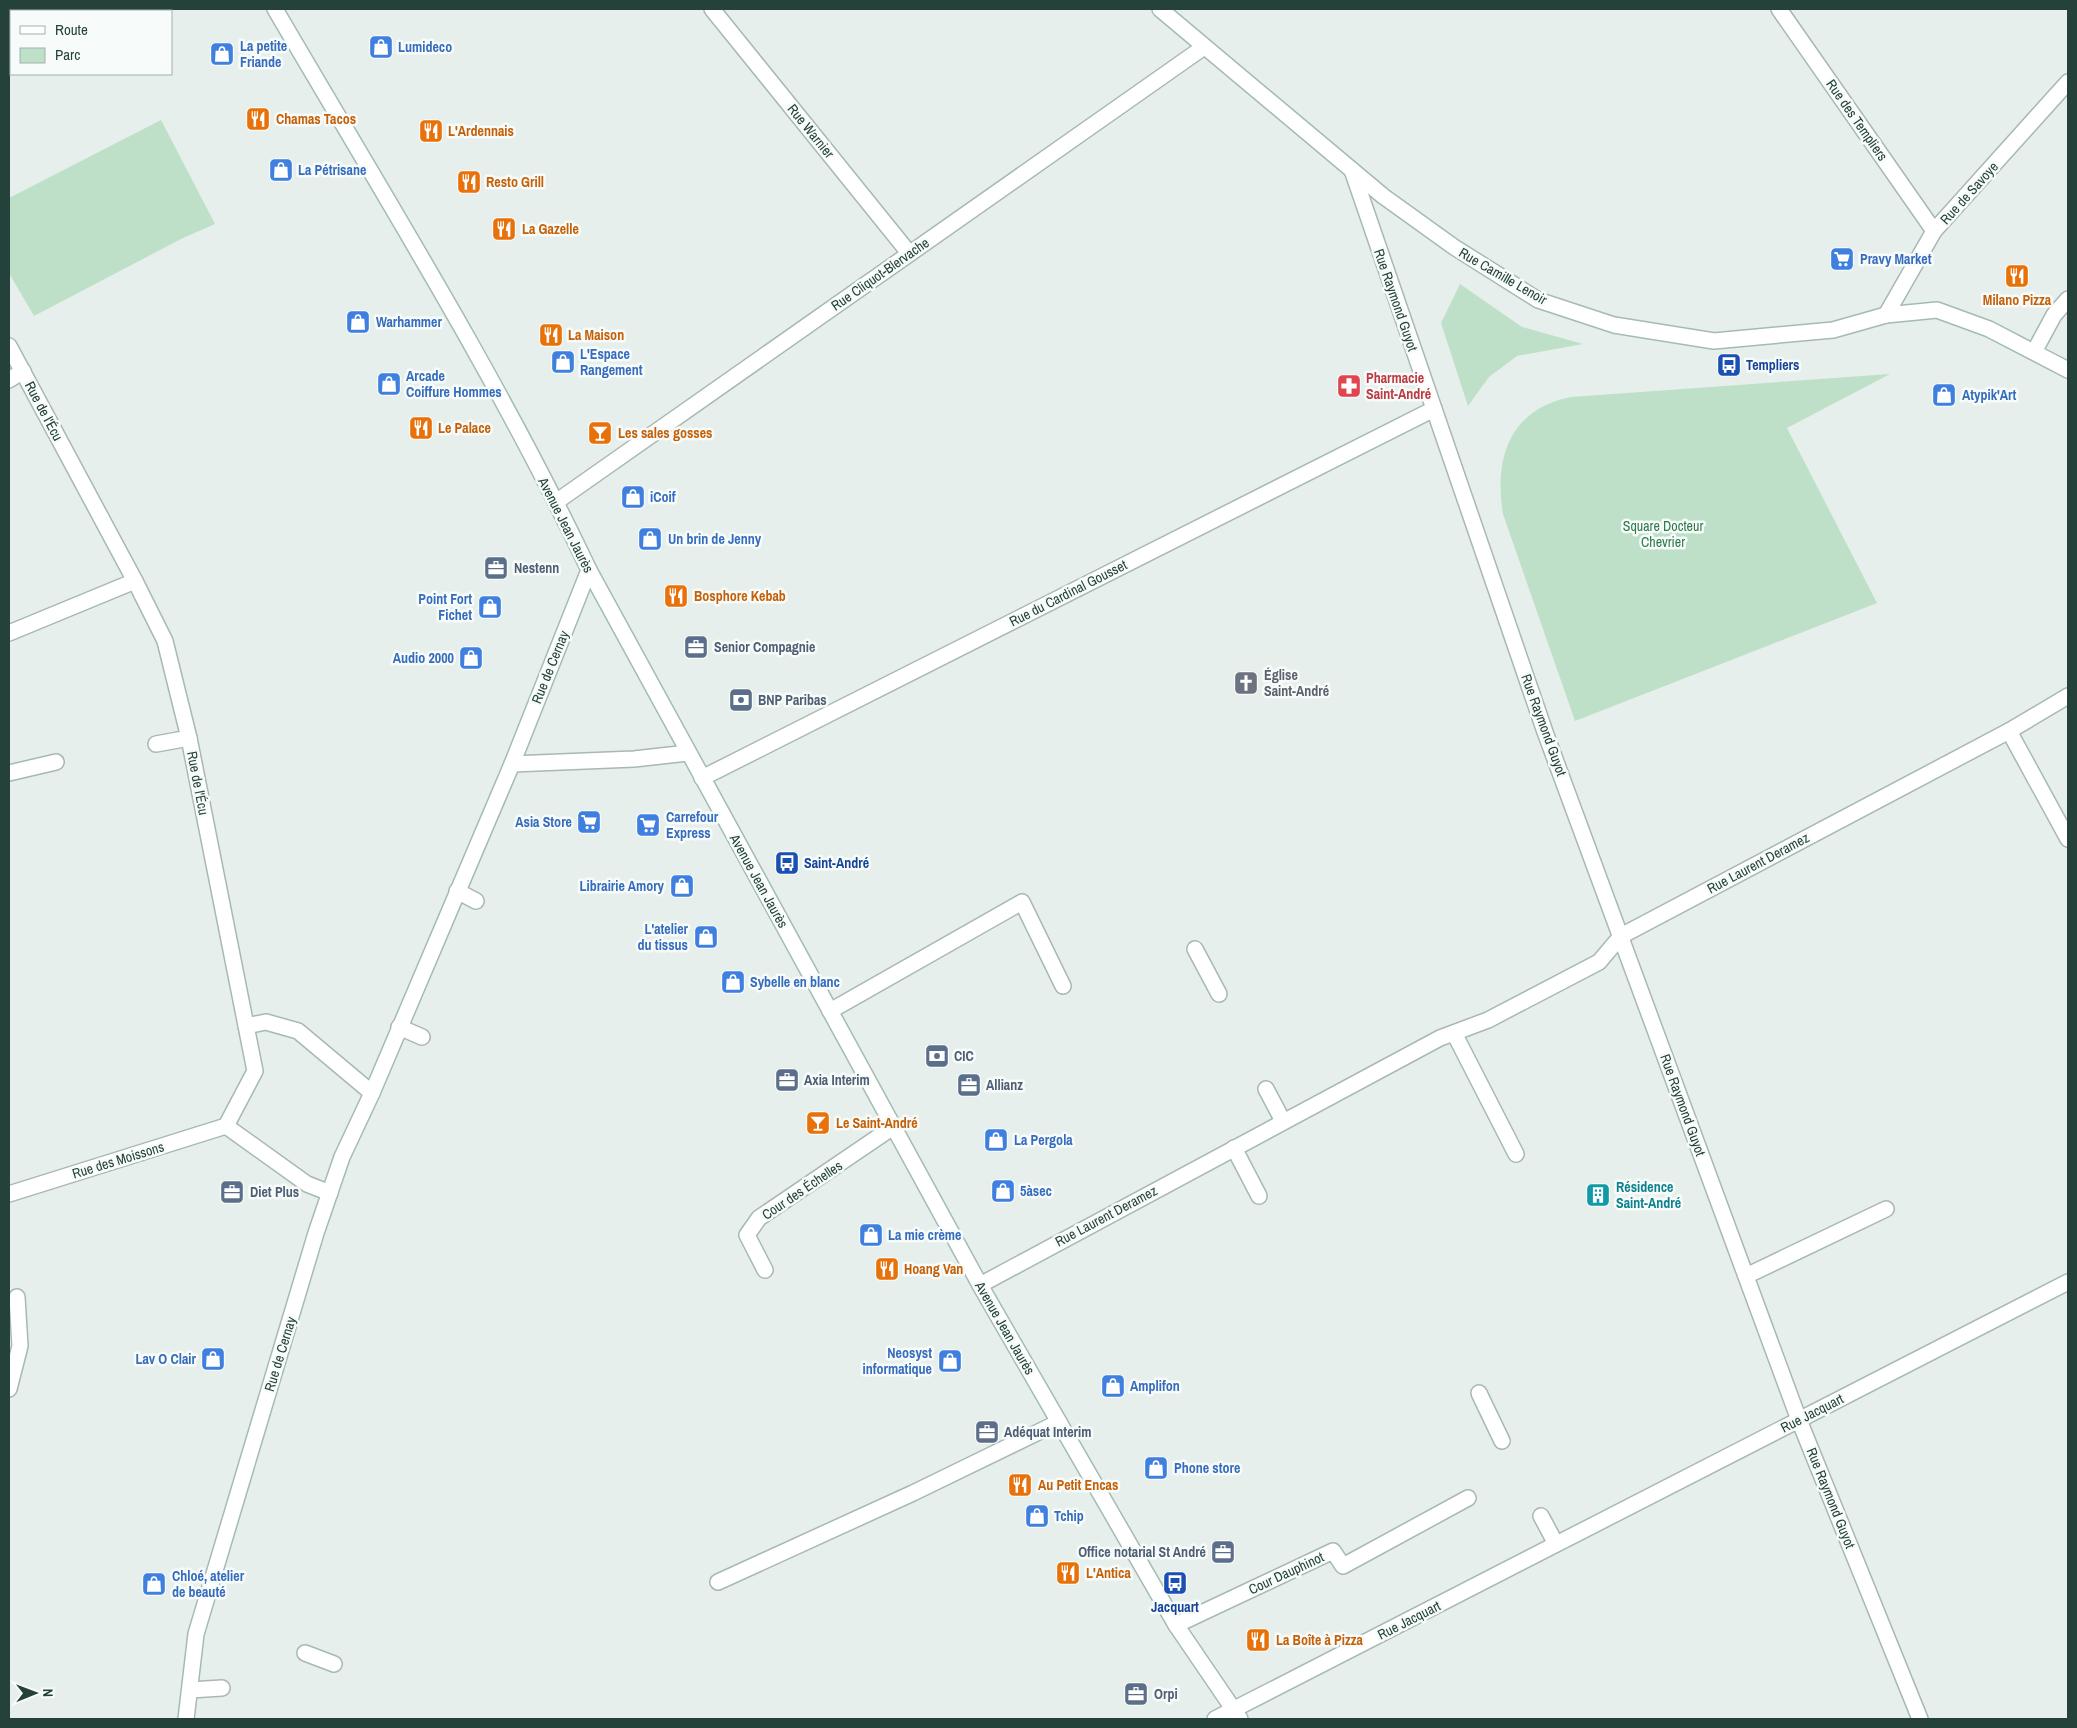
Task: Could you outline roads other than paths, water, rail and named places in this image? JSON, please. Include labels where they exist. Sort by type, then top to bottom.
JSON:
[{"type":"street","name":"Avenue Jean Jaurès","points":[[275,9],[477,355],[556,502],[589,570],[980,1285],[1176,1625],[1237,1714]]},
{"type":"street","name":"Rue Warnier","points":[[712,9],[909,253]]},
{"type":"street","name":"Rue Camille Lenoir","points":[[1160,9],[1383,196],[1454,247],[1538,300],[1614,325],[1714,341],[1833,330],[1886,315],[1937,310],[1988,329],[2068,370]]},
{"type":"street","name":"Rue des Templiers","points":[[1779,9],[1934,231]]},
{"type":"street","name":"Rue Cliquot-Blervache","points":[[556,502],[1204,46]]},
{"type":"street","name":"Rue de Savoye","points":[[1886,315],[1934,231],[2068,82]]},
{"type":"street","name":"Rue Raymond Guyot","points":[[1352,170],[1546,732],[1799,1420],[1920,1719]]},
{"type":"street","points":[[2034,352],[2054,314],[2068,299]]},
{"type":"street","name":"Rue de l'Écu","points":[[9,346],[166,641],[189,738],[255,1071],[226,1126]]},
{"type":"street","points":[[9,380],[23,371]]},
{"type":"street","name":"Rue du Cardinal Gousset","points":[[702,778],[1434,409]]},
{"type":"street","name":"Rue de Cernay","points":[[186,1719],[196,1634],[342,1157],[372,1092],[512,764],[589,570]]},
{"type":"street","points":[[9,633],[135,581]]},
{"type":"street","name":"Rue Laurent Deramez","points":[[980,1285],[1440,1038],[1488,1020],[1599,962],[1621,936],[2009,731],[2068,696]]},
{"type":"street","points":[[2009,731],[2068,839]]},
{"type":"street","points":[[156,744],[189,738]]},
{"type":"street","points":[[512,764],[634,759],[688,753]]},
{"type":"street","points":[[9,773],[56,762]]},
{"type":"street","points":[[457,892],[476,901]]},
{"type":"street","points":[[830,1011],[1022,902],[1063,986]]},
{"type":"street","points":[[1195,949],[1219,994]]},
{"type":"street","points":[[246,1026],[266,1022],[298,1031],[372,1092]]},
{"type":"street","points":[[399,1027],[422,1037]]},
{"type":"street","points":[[1454,1033],[1516,1154]]},
{"type":"street","points":[[1266,1089],[1283,1121]]},
{"type":"street","points":[[226,1126],[307,1184],[330,1193]]},
{"type":"street","name":"Rue des Moissons","points":[[9,1194],[226,1126]]},
{"type":"street","name":"Cour des Échelles","points":[[765,1270],[747,1235],[759,1218],[893,1127]]},
{"type":"street","points":[[1234,1148],[1259,1196]]},
{"type":"street","points":[[1746,1276],[1886,1209]]},
{"type":"street","name":"Rue Jacquart","points":[[1215,1719],[1237,1714],[1556,1544],[2068,1282]]},
{"type":"street","points":[[9,1389],[20,1346],[17,1297]]},
{"type":"street","points":[[1479,1393],[1502,1441]]},
{"type":"street","points":[[718,1582],[913,1493],[1060,1422]]},
{"type":"street","name":"Cour Dauphinot","points":[[1176,1625],[1334,1551],[1343,1566],[1468,1498]]},
{"type":"street","points":[[1541,1516],[1556,1544]]},
{"type":"street","points":[[305,1653],[334,1664]]},
{"type":"street","points":[[190,1690],[222,1688]]},
{"type":"place","name":"Lumideco","points":[[381,47]]},
{"type":"place","name":"La petite Friande","points":[[222,54]]},
{"type":"place","name":"Chamas Tacos","points":[[258,119]]},
{"type":"place","name":"L'Ardennais","points":[[431,131]]},
{"type":"place","name":"La Pétrisane","points":[[281,170]]},
{"type":"place","name":"Resto Grill","points":[[469,182]]},
{"type":"place","name":"La Gazelle","points":[[504,229]]},
{"type":"place","name":"Pravy Market","points":[[1842,259]]},
{"type":"place","name":"Milano Pizza","points":[[2017,276]]},
{"type":"place","name":"Warhammer","points":[[358,322]]},
{"type":"place","name":"La Maison","points":[[551,335]]},
{"type":"place","name":"L'Espace Rangement","points":[[563,362]]},
{"type":"place","name":"Templiers","points":[[1729,365]]},
{"type":"place","name":"Arcade Coiffure Hommes","points":[[389,384]]},
{"type":"place","name":"Pharmacie Saint-André","points":[[1349,386]]},
{"type":"place","name":"Atypik'Art","points":[[1944,395]]},
{"type":"place","name":"Le Palace","points":[[421,428]]},
{"type":"place","name":"Les sales gosses","points":[[600,433]]},
{"type":"place","name":"iCoif","points":[[633,497]]},
{"type":"place","name":"Un brin de Jenny","points":[[650,539]]},
{"type":"place","name":"Nestenn","points":[[496,568]]},
{"type":"place","name":"Bosphore Kebab","points":[[676,596]]},
{"type":"place","name":"Point Fort Fichet","points":[[490,607]]},
{"type":"place","name":"Senior Compagnie","points":[[696,647]]},
{"type":"place","name":"Audio 2000","points":[[471,658]]},
{"type":"place","name":"Église Saint-André","points":[[1246,683]]},
{"type":"place","name":"BNP Paribas","points":[[741,700]]},
{"type":"place","name":"Asia Store","points":[[589,822]]},
{"type":"place","name":"Carrefour Express","points":[[648,825]]},
{"type":"place","name":"Saint-André","points":[[787,863]]},
{"type":"place","name":"Librairie Amory","points":[[682,886]]},
{"type":"place","name":"L'atelier du tissus","points":[[706,937]]},
{"type":"place","name":"Sybelle en blanc","points":[[733,982]]},
{"type":"place","name":"CIC","points":[[937,1056]]},
{"type":"place","name":"Axia Interim","points":[[787,1080]]},
{"type":"place","name":"Allianz","points":[[969,1085]]},
{"type":"place","name":"Le Saint-André","points":[[818,1123]]},
{"type":"place","name":"La Pergola","points":[[996,1140]]},
{"type":"place","name":"5àsec","points":[[1003,1191]]},
{"type":"place","name":"Diet Plus","points":[[232,1192]]},
{"type":"place","name":"Résidence Saint-André","points":[[1598,1195]]},
{"type":"place","name":"La mie crème","points":[[871,1235]]},
{"type":"place","name":"Hoang Van","points":[[887,1269]]},
{"type":"place","name":"Lav O Clair","points":[[213,1359]]},
{"type":"place","name":"Neosyst informatique","points":[[950,1361]]},
{"type":"place","name":"Amplifon","points":[[1113,1386]]},
{"type":"place","name":"Adéquat Interim","points":[[987,1432]]},
{"type":"place","name":"Phone store","points":[[1156,1468]]},
{"type":"place","name":"Au Petit Encas","points":[[1020,1485]]},
{"type":"place","name":"Tchip","points":[[1037,1516]]},
{"type":"place","name":"Office notarial St André","points":[[1223,1552]]},
{"type":"place","name":"L'Antica","points":[[1068,1573]]},
{"type":"place","name":"Jacquart","points":[[1175,1583]]},
{"type":"place","name":"Chloé, atelier de beauté","points":[[154,1584]]},
{"type":"place","name":"La Boîte à Pizza","points":[[1258,1640]]},
{"type":"place","name":"Orpi","points":[[1136,1694]]},
{"type":"park label","name":"Square Docteur Chevrier","points":[[1663,534]]}]
